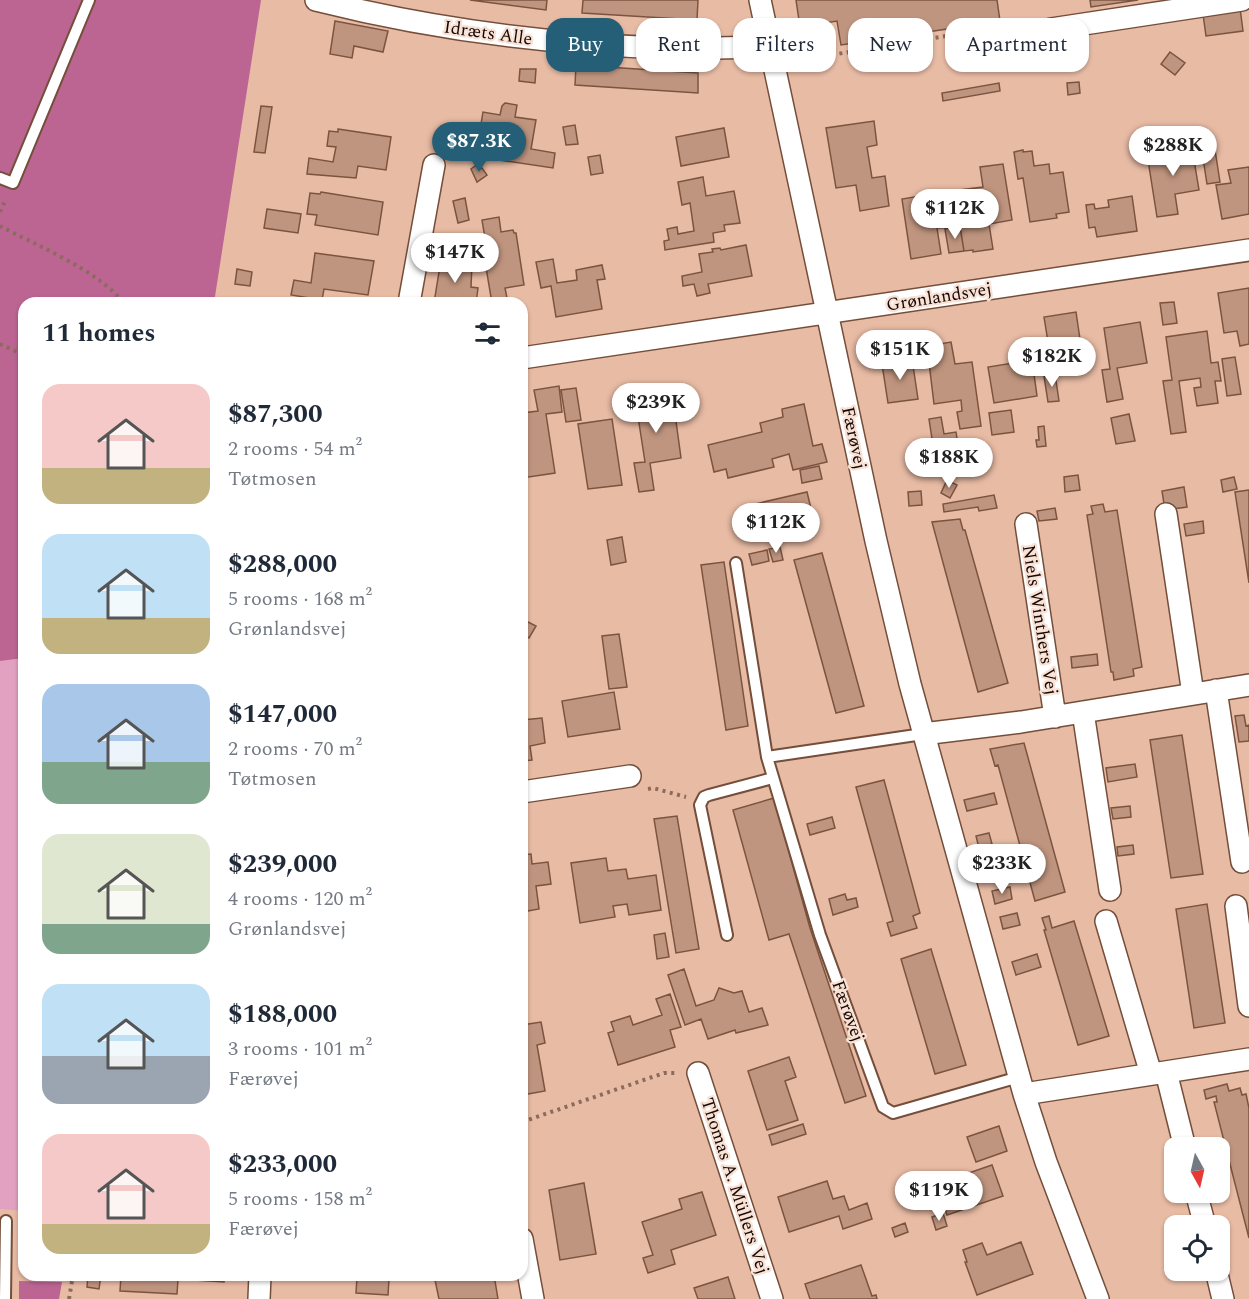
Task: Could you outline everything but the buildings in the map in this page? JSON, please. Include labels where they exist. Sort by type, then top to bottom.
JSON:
[{"type":"street","name":"Idræts Alle","points":[[316,0],[462,31],[564,43],[733,53]]},
{"type":"street","name":"Færøvej","points":[[760,0],[764,18]]},
{"type":"street","points":[[1089,19],[1242,0]]},
{"type":"street","name":"Færøvej","points":[[775,72],[876,542],[923,734],[1022,1085],[1046,1162],[1098,1299]]},
{"type":"street","points":[[411,297],[434,165]]},
{"type":"street","name":"Grønlandsvej","points":[[528,356],[827,314],[1249,250]]},
{"type":"street","points":[[1166,514],[1193,694]]},
{"type":"street","name":"Niels Winthers Vej","points":[[1026,524],[1055,717]]},
{"type":"street","name":"Niels Winthers Vej","points":[[923,734],[1055,717],[1249,685]]},
{"type":"street","points":[[1216,690],[1242,862]]},
{"type":"street","points":[[1083,712],[1110,890]]},
{"type":"street","points":[[528,791],[630,776]]},
{"type":"street","points":[[1236,906],[1249,1006]]},
{"type":"street","points":[[1106,921],[1181,1137]]},
{"type":"street","points":[[1022,1085],[1158,1073],[1249,1059]]},
{"type":"street","name":"Thomas A. Müllers Vej","points":[[698,1073],[772,1299]]},
{"type":"street","points":[[528,1272],[533,1299]]},
{"type":"street","points":[[259,1299],[260,1281]]},
{"type":"street","points":[[1219,1281],[1223,1299]]},
{"type":"lane","points":[[0,178],[13,183],[88,0]]},
{"type":"lane","name":"Færøvej","points":[[736,563],[767,757],[820,935],[883,1107],[893,1113],[1022,1085]]},
{"type":"lane","points":[[767,757],[923,734]]},
{"type":"lane","points":[[727,935],[701,810],[702,801],[709,795],[773,778]]},
{"type":"lane","points":[[5,1299],[6,1221]]},
{"type":"path","points":[[836,49],[945,36]]},
{"type":"path","points":[[0,226],[98,278],[118,297]]},
{"type":"path","points":[[0,344],[18,352]]},
{"type":"path","points":[[630,776],[637,793],[649,787],[702,801]]},
{"type":"path","points":[[528,1120],[664,1073],[698,1073]]},
{"type":"path","points":[[69,1299],[72,1281]]},
{"type":"shaded area","points":[[0,0],[261,0],[215,297],[18,297],[18,659],[0,661]]},
{"type":"shaded area","points":[[18,659],[18,1210],[0,1209],[0,661]]},
{"type":"shaded area","points":[[19,1281],[62,1282],[59,1299],[19,1299]]}]
